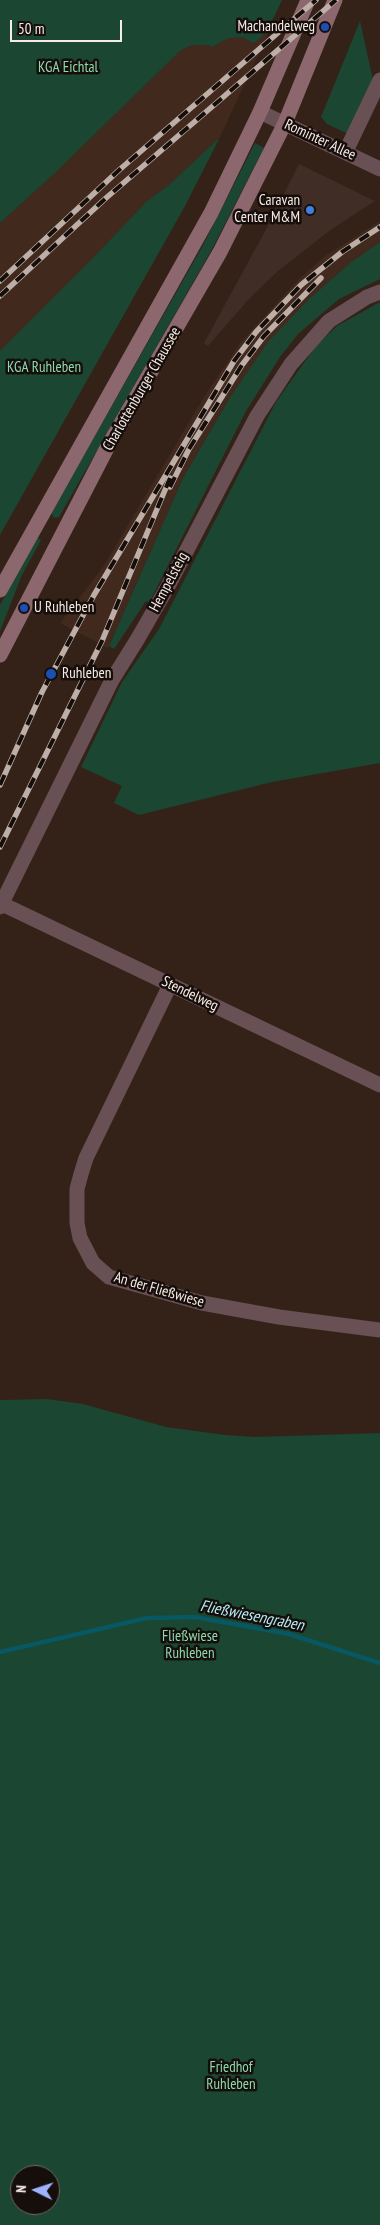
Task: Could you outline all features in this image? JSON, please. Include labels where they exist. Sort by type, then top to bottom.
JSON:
[{"type":"main road","name":"Charlottenburger Chaussee","points":[[0,590],[87,431],[179,272],[260,112],[308,0]]},
{"type":"main road","name":"Charlottenburger Chaussee","points":[[0,655],[108,446],[220,252],[285,123],[335,0]]},
{"type":"street","points":[[346,151],[380,80]]},
{"type":"street","name":"Rominter Allee","points":[[260,112],[346,151],[380,169]]},
{"type":"street","name":"Hempelsteig","points":[[0,905],[112,680],[138,640],[256,416],[291,364],[329,321],[380,292]]},
{"type":"street","name":"Stendelweg","points":[[0,905],[380,1085]]},
{"type":"street","name":"An der Fließwiese","points":[[170,985],[86,1158],[81,1174],[77,1189],[76,1223],[80,1238],[93,1263],[109,1277],[202,1303],[279,1317],[380,1330]]},
{"type":"shaded area","points":[[273,23],[220,137],[170,184],[146,202],[0,351],[0,223],[56,172],[181,50],[192,45],[208,45],[212,47],[229,38],[267,32]]},
{"type":"shaded area","points":[[299,164],[375,201],[329,231],[278,271],[248,300],[208,346],[204,343],[270,222]]},
{"type":"shaded area","points":[[380,221],[380,242],[350,263],[310,298],[229,399],[183,478],[108,648],[60,623],[103,567],[204,397],[241,342],[299,279],[325,256]]},
{"type":"green space","name":"KGA Eichtal","points":[[0,0],[282,0],[267,32],[254,43],[242,37],[229,38],[212,47],[208,45],[192,45],[181,50],[56,172],[0,223]]},
{"type":"green space","points":[[360,21],[373,80],[350,130],[346,133],[327,124],[321,117]]},
{"type":"green space","name":"KGA Ruhleben","points":[[220,137],[185,206],[0,535],[0,351],[146,202],[170,184]]},
{"type":"green space","points":[[255,143],[264,148],[211,251],[59,517],[54,518],[51,513],[202,247]]},
{"type":"green space","points":[[380,242],[380,279],[339,299],[298,334],[280,357],[246,411],[149,603],[146,601],[114,649],[109,646],[183,478],[229,399],[268,342],[310,298],[350,263]]},
{"type":"green space","points":[[380,302],[380,763],[272,782],[139,815],[114,803],[122,786],[81,767],[122,682],[159,629],[276,402],[316,346],[337,326]]},
{"type":"green space","points":[[36,537],[41,540],[22,575],[0,631],[0,605]]},
{"type":"green space","name":"Fließwiese Ruhleben","points":[[47,1399],[83,1404],[166,1427],[225,1435],[255,1437],[380,1433],[380,2225],[0,2225],[0,1400]]},
{"type":"waterway","name":"Fließwiesengraben","points":[[0,1652],[147,1618],[195,1617],[289,1634],[380,1663]]},
{"type":"railway","points":[[0,281],[118,171],[316,0]]},
{"type":"railway","points":[[0,296],[106,198],[336,0]]},
{"type":"railway","points":[[0,785],[42,692],[94,595],[234,361],[256,332],[301,285],[342,252],[380,227]]},
{"type":"railway","points":[[189,449],[242,365],[264,336],[321,278]]},
{"type":"railway","points":[[170,487],[189,449]]},
{"type":"railway","points":[[0,847],[102,641],[170,478]]},
{"type":"place","name":"Machandelweg","points":[[325,27]]},
{"type":"place","name":"Caravan Center M&M","points":[[310,210]]},
{"type":"place","name":"U Ruhleben","points":[[24,608]]},
{"type":"place","name":"Ruhleben","points":[[51,674]]},
{"type":"park label","name":"Friedhof Ruhleben","points":[[231,2076]]}]
